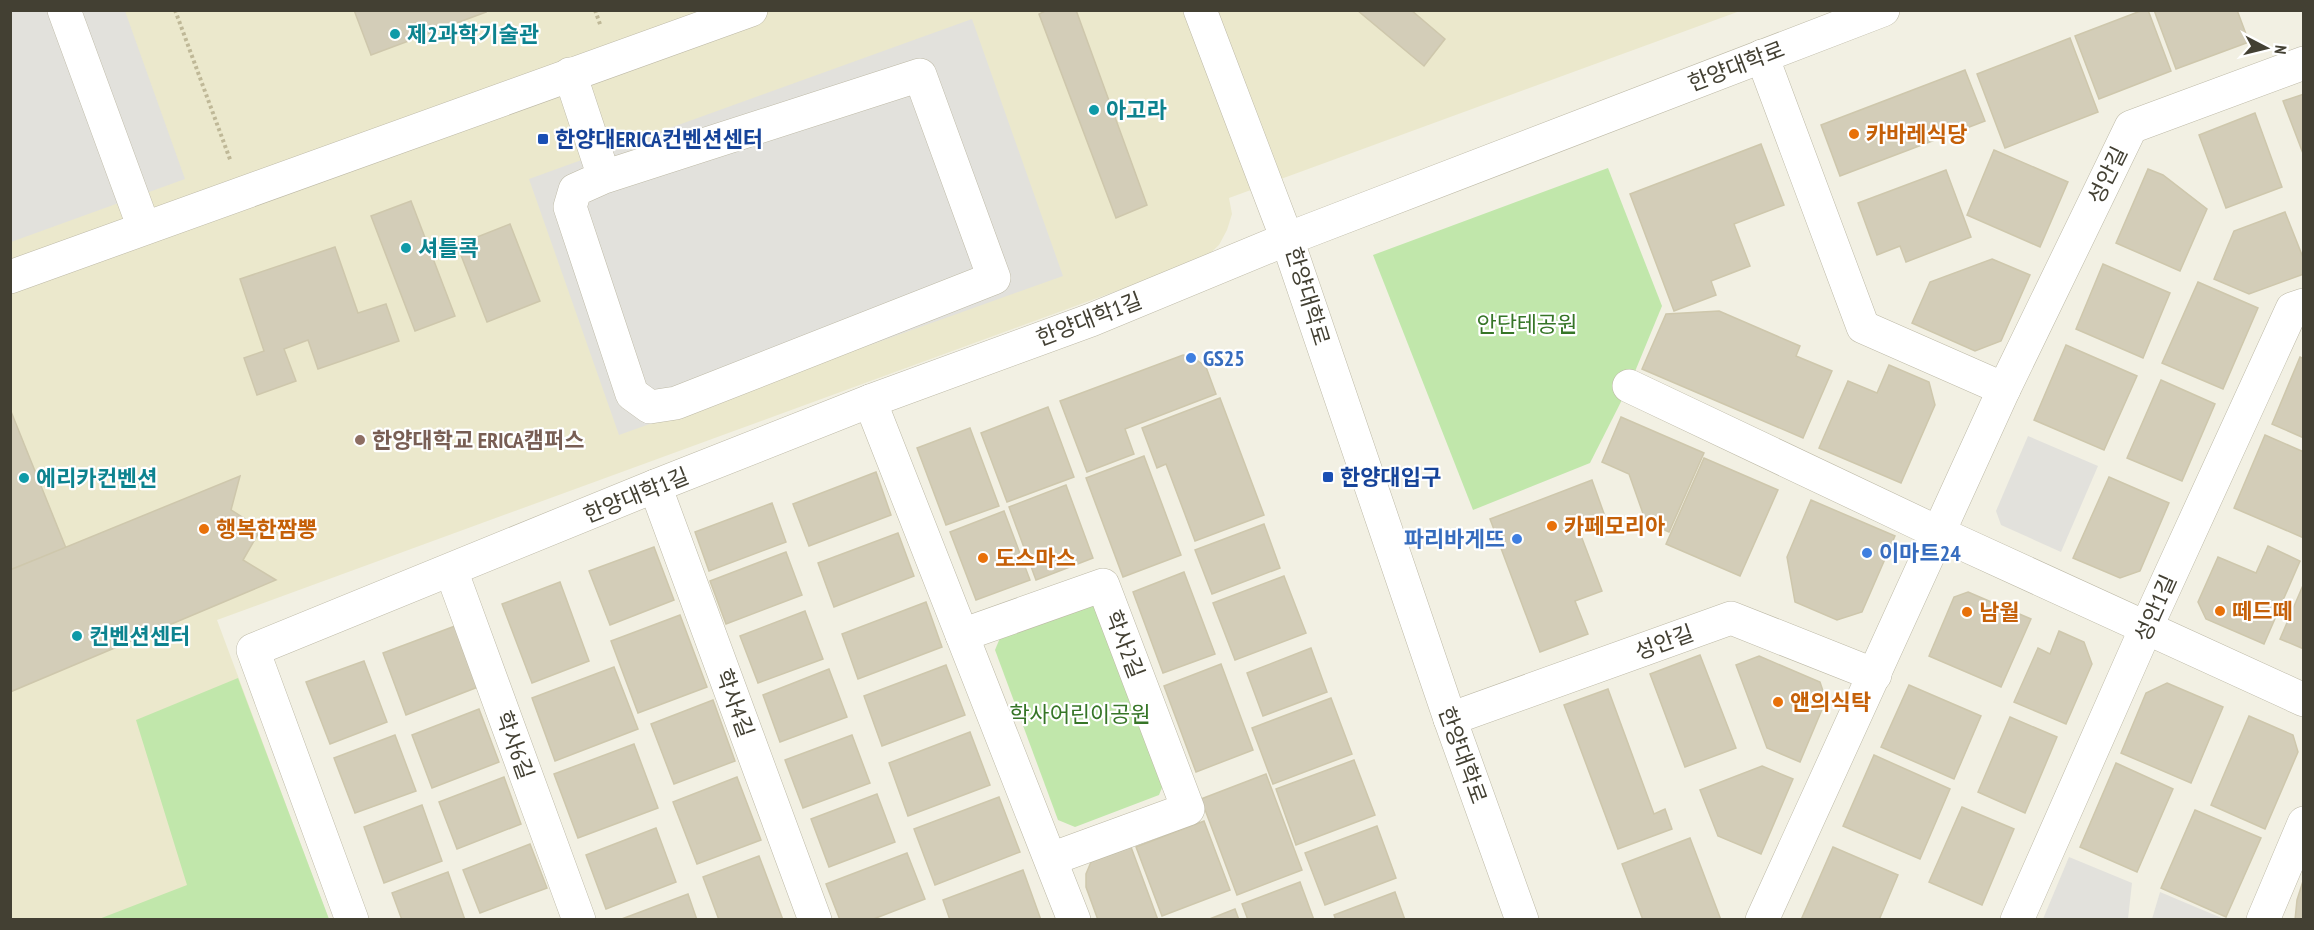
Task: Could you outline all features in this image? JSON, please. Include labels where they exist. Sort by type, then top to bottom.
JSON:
[{"type":"street","points":[[64,10],[144,228]]},
{"type":"street","points":[[10,277],[751,10]]},
{"type":"street","points":[[1200,10],[1287,239]]},
{"type":"street","name":"한양대학로","points":[[1522,920],[1450,719],[1287,239],[1883,10]]},
{"type":"street","points":[[1762,56],[1863,327],[2004,390]]},
{"type":"street","name":"성안길","points":[[1762,920],[2004,390],[2131,127],[2304,63]]},
{"type":"street","points":[[570,74],[604,177]]},
{"type":"street","points":[[920,75],[994,278],[676,403],[650,407],[632,394],[570,207],[574,190],[604,177],[920,75]]},
{"type":"street","name":"한양대학1길","points":[[352,920],[253,650],[656,486],[870,401],[1091,320],[1287,239]]},
{"type":"street","name":"성안1길","points":[[2017,920],[2146,628],[2292,309],[2304,305]]},
{"type":"street","points":[[1629,386],[1940,533],[2304,700]]},
{"type":"street","points":[[870,401],[1074,920]]},
{"type":"street","name":"학사4길","points":[[656,486],[815,920]]},
{"type":"street","name":"학사6길","points":[[451,570],[568,916]]},
{"type":"street","name":"학사2길","points":[[962,635],[1103,585],[1188,809],[1051,859]]},
{"type":"street","name":"성안길","points":[[1450,719],[1731,618],[1875,675]]},
{"type":"street","points":[[2263,920],[2304,823]]},
{"type":"path","points":[[175,10],[243,193]]},
{"type":"shaded area","name":"한양대학교 ERICA캠퍼스","points":[[10,11],[1740,11],[1229,198],[1232,214],[1227,230],[1219,245],[1204,259],[217,620],[329,920],[11,919]]},
{"type":"shaded area","points":[[11,11],[125,11],[185,179],[11,242]]},
{"type":"shaded area","points":[[972,19],[1063,276],[619,435],[529,179]]},
{"type":"shaded area","points":[[2028,436],[2098,466],[2061,552],[2001,525],[1996,511]]},
{"type":"shaded area","points":[[2069,857],[2132,883],[2128,919],[2043,919]]},
{"type":"shaded area","points":[[2160,892],[2224,919],[2152,919]]},
{"type":"green space","name":"안단테공원","points":[[1608,168],[1662,306],[1629,386],[1590,463],[1473,510],[1373,255]]},
{"type":"green space","name":"학사어린이공원","points":[[1085,601],[1103,609],[1166,778],[1159,795],[1075,827],[1058,820],[995,650],[1002,633]]},
{"type":"green space","points":[[238,678],[329,919],[99,919],[187,885],[136,720]]},
{"type":"building","name":"제2과학기술관","points":[[354,10],[485,10],[486,12],[371,55]]},
{"type":"building","name":"아고라","points":[[1047,10],[1076,10],[1147,205],[1116,218],[1039,14]]},
{"type":"building","points":[[1357,10],[1411,10],[1445,39],[1424,66]]},
{"type":"building","points":[[2148,10],[2171,71],[2099,99],[2075,36]]},
{"type":"building","points":[[2154,10],[2237,10],[2249,42],[2176,69]]},
{"type":"building","points":[[2070,38],[2098,112],[2005,148],[1977,74]]},
{"type":"building","points":[[1965,70],[1985,121],[1840,176],[1821,125]]},
{"type":"building","points":[[2304,94],[2304,156],[2283,101]]},
{"type":"building","points":[[2255,113],[2282,187],[2226,208],[2199,135]]},
{"type":"building","points":[[1761,144],[1784,205],[1734,224],[1750,266],[1711,281],[1716,295],[1674,311],[1630,194]]},
{"type":"building","points":[[1994,150],[2068,182],[2040,247],[1967,215]]},
{"type":"building","points":[[2148,169],[2163,175],[2207,209],[2180,271],[2116,243]]},
{"type":"building","points":[[1946,170],[1971,237],[1906,262],[1900,246],[1877,255],[1858,203]]},
{"type":"building","name":"셔틀콕","points":[[411,201],[455,316],[415,331],[371,216]]},
{"type":"building","points":[[2285,212],[2304,260],[2304,274],[2249,294],[2214,279],[2234,231]]},
{"type":"building","points":[[510,224],[540,301],[487,322],[457,245]]},
{"type":"building","points":[[335,247],[358,313],[386,304],[399,341],[318,369],[308,340],[284,349],[296,381],[257,395],[244,358],[264,351],[240,279]]},
{"type":"building","points":[[1992,259],[2030,275],[2001,341],[1975,351],[1912,323],[1930,282]]},
{"type":"building","points":[[2103,264],[2170,293],[2143,358],[2076,329]]},
{"type":"building","points":[[2198,282],[2258,308],[2223,389],[2162,363]]},
{"type":"building","points":[[1719,311],[1800,346],[1796,356],[1832,371],[1803,438],[1642,369],[1666,314]]},
{"type":"building","points":[[2066,345],[2137,376],[2104,450],[2034,420]]},
{"type":"building","points":[[1183,355],[1194,358],[1206,367],[1216,394],[1125,429],[1134,454],[1087,472],[1060,401]]},
{"type":"building","points":[[2300,357],[2304,359],[2304,438],[2272,424]]},
{"type":"building","points":[[1889,365],[1929,382],[1935,405],[1901,483],[1819,448],[1848,381],[1877,393]]},
{"type":"building","points":[[2161,380],[2215,404],[2182,481],[2127,458]]},
{"type":"building","points":[[1220,398],[1264,515],[1195,541],[1166,464],[1157,468],[1142,428]]},
{"type":"building","points":[[1048,407],[1074,477],[1007,502],[981,433]]},
{"type":"building","name":"에리카컨벤션","points":[[10,409],[66,548],[10,570]]},
{"type":"building","points":[[1621,417],[1704,453],[1669,532],[1646,522],[1629,474],[1602,462]]},
{"type":"building","points":[[970,428],[999,506],[946,525],[917,448]]},
{"type":"building","points":[[2265,435],[2304,452],[2304,538],[2234,508]]},
{"type":"building","points":[[1144,456],[1181,555],[1123,577],[1086,478]]},
{"type":"building","points":[[1704,458],[1778,490],[1740,576],[1666,544]]},
{"type":"building","points":[[876,472],[891,515],[809,546],[793,504]]},
{"type":"building","name":"컨벤션센터","points":[[240,476],[231,510],[261,529],[243,560],[276,580],[10,692],[10,570]]},
{"type":"building","points":[[2109,477],[2169,503],[2140,571],[2120,578],[2073,558]]},
{"type":"building","points":[[1592,480],[1607,522],[1580,533],[1602,591],[1575,601],[1588,634],[1540,652],[1490,519]]},
{"type":"building","points":[[1066,485],[1093,558],[1036,580],[1009,507]]},
{"type":"building","points":[[1811,500],[1895,536],[1862,612],[1837,620],[1795,602],[1787,557]]},
{"type":"building","points":[[772,503],[786,542],[709,571],[695,532]]},
{"type":"building","points":[[1004,511],[1030,580],[976,600],[950,532]]},
{"type":"building","points":[[1264,524],[1280,568],[1212,594],[1195,550]]},
{"type":"building","points":[[898,533],[914,576],[834,607],[818,563]]},
{"type":"building","points":[[2268,546],[2300,561],[2264,644],[2206,619],[2198,602],[2218,557],[2256,573]]},
{"type":"building","points":[[654,547],[674,600],[610,625],[589,571]]},
{"type":"building","points":[[786,552],[802,595],[726,624],[710,581]]},
{"type":"building","points":[[1184,572],[1215,654],[1163,673],[1133,592]]},
{"type":"building","points":[[1284,576],[1306,633],[1235,660],[1213,603]]},
{"type":"building","points":[[560,582],[589,661],[532,683],[502,604]]},
{"type":"building","points":[[2304,583],[2304,649],[2280,639]]},
{"type":"building","points":[[1968,592],[2031,619],[2001,687],[1929,656],[1954,597]]},
{"type":"building","points":[[926,602],[942,647],[858,679],[842,634]]},
{"type":"building","points":[[805,611],[823,659],[758,683],[740,636]]},
{"type":"building","points":[[680,615],[707,687],[638,713],[611,641]]},
{"type":"building","points":[[455,626],[478,687],[406,715],[383,653]]},
{"type":"building","points":[[2059,631],[2084,642],[2092,664],[2066,724],[2014,702],[2038,648],[2050,654]]},
{"type":"building","points":[[1311,648],[1327,692],[1263,716],[1247,673]]},
{"type":"building","points":[[1700,655],[1736,748],[1685,767],[1650,674]]},
{"type":"building","points":[[1759,656],[1820,682],[1826,700],[1800,762],[1767,748],[1736,665]]},
{"type":"building","points":[[364,661],[387,722],[330,744],[306,682]]},
{"type":"building","points":[[1221,664],[1253,750],[1196,772],[1164,686]]},
{"type":"building","points":[[946,665],[965,715],[882,746],[864,696]]},
{"type":"building","points":[[614,667],[638,729],[555,761],[532,698]]},
{"type":"building","points":[[829,669],[847,717],[780,742],[763,695]]},
{"type":"building","points":[[2167,683],[2223,707],[2191,783],[2121,753],[2146,693]]},
{"type":"building","points":[[1909,685],[1981,716],[1954,779],[1881,747]]},
{"type":"building","points":[[1608,689],[1654,814],[1665,809],[1672,829],[1618,849],[1564,705]]},
{"type":"building","points":[[1331,698],[1352,754],[1273,784],[1252,728]]},
{"type":"building","points":[[713,700],[735,761],[674,784],[651,724]]},
{"type":"building","points":[[479,709],[499,762],[432,788],[412,735]]},
{"type":"building","points":[[2249,716],[2293,735],[2298,752],[2265,829],[2211,805]]},
{"type":"building","points":[[2010,717],[2057,737],[2025,813],[1978,792]]},
{"type":"building","points":[[970,732],[990,785],[908,816],[889,763]]},
{"type":"building","points":[[395,735],[416,791],[355,813],[334,758]]},
{"type":"building","points":[[852,735],[870,783],[803,808],[785,760]]},
{"type":"building","points":[[634,744],[658,808],[578,838],[554,774]]},
{"type":"building","points":[[1874,755],[1950,789],[1920,859],[1843,826]]},
{"type":"building","points":[[1354,760],[1375,815],[1296,845],[1276,789]]},
{"type":"building","points":[[2116,763],[2173,789],[2137,872],[2080,847]]},
{"type":"building","points":[[1762,766],[1793,779],[1761,854],[1718,836],[1700,790]]},
{"type":"building","points":[[1266,774],[1302,870],[1237,895],[1201,799]]},
{"type":"building","points":[[504,777],[521,824],[457,849],[439,802]]},
{"type":"building","points":[[737,777],[761,840],[697,864],[673,802]]},
{"type":"building","points":[[877,794],[895,842],[829,867],[811,819]]},
{"type":"building","points":[[999,797],[1020,852],[935,885],[914,829]]},
{"type":"building","points":[[422,805],[442,861],[384,883],[364,827]]},
{"type":"building","points":[[1962,807],[2014,829],[1982,905],[1929,882]]},
{"type":"building","points":[[2195,810],[2261,838],[2226,917],[2161,888]]},
{"type":"building","points":[[1204,821],[1230,890],[1162,916],[1136,847]]},
{"type":"building","points":[[1377,826],[1396,878],[1325,905],[1305,853]]},
{"type":"building","points":[[656,828],[676,882],[606,909],[586,855]]},
{"type":"building","points":[[1690,838],[1721,920],[1643,920],[1622,864]]},
{"type":"building","points":[[530,844],[547,888],[480,913],[463,870]]},
{"type":"building","points":[[1131,847],[1158,920],[1098,920],[1086,887],[1086,874],[1091,862]]},
{"type":"building","points":[[1833,847],[1898,875],[1879,920],[1801,920]]},
{"type":"building","points":[[907,853],[925,899],[871,920],[840,920],[826,884]]},
{"type":"building","points":[[759,856],[783,920],[719,920],[703,877]]},
{"type":"building","points":[[1023,870],[1041,920],[950,920],[943,900]]},
{"type":"building","points":[[448,872],[465,920],[402,920],[392,893]]},
{"type":"building","points":[[2304,878],[2304,920],[2295,920],[2297,900]]},
{"type":"building","points":[[1300,882],[1314,920],[1248,920],[1242,904]]},
{"type":"building","points":[[1395,892],[1405,920],[1336,920],[1334,915]]},
{"type":"building","points":[[688,894],[697,920],[619,920]]},
{"type":"building","points":[[1235,909],[1239,920],[1207,920]]},
{"type":"place","name":"제2과학기술관","points":[[395,34]]},
{"type":"place","name":"아고라","points":[[1094,110]]},
{"type":"place","name":"카바레식당","points":[[1854,134]]},
{"type":"place","name":"한양대ERICA컨벤션센터","points":[[543,139]]},
{"type":"place","name":"셔틀콕","points":[[406,248]]},
{"type":"place","name":"GS25","points":[[1191,358]]},
{"type":"place","name":"한양대학교 ERICA캠퍼스","points":[[360,440]]},
{"type":"place","name":"한양대입구","points":[[1328,477]]},
{"type":"place","name":"에리카컨벤션","points":[[24,478]]},
{"type":"place","name":"카페모리아","points":[[1552,526]]},
{"type":"place","name":"행복한짬뽕","points":[[204,529]]},
{"type":"place","name":"파리바게뜨","points":[[1517,539]]},
{"type":"place","name":"이마트24","points":[[1867,553]]},
{"type":"place","name":"도스마스","points":[[983,558]]},
{"type":"place","name":"떼드떼","points":[[2220,611]]},
{"type":"place","name":"남월","points":[[1967,612]]},
{"type":"place","name":"컨벤션센터","points":[[77,636]]},
{"type":"place","name":"앤의식탁","points":[[1778,702]]}]
